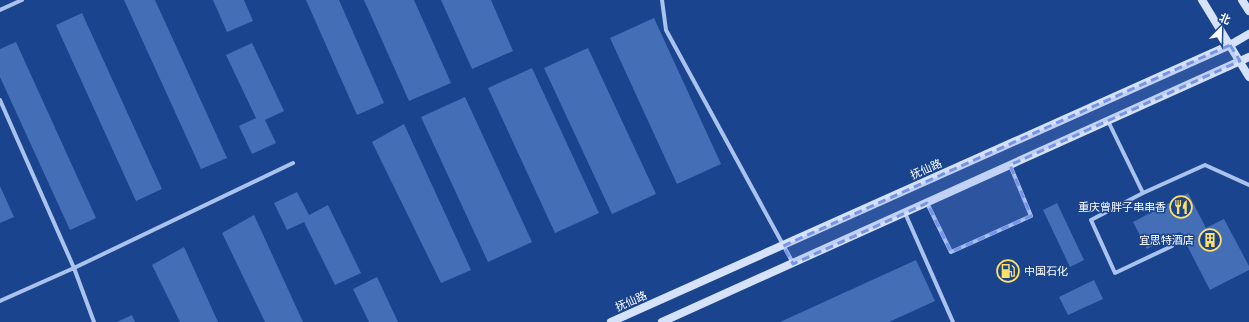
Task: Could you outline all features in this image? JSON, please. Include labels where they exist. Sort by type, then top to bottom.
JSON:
[{"type":"main road","points":[[1202,0],[1249,77]]},
{"type":"main road","points":[[1242,0],[1249,11]]},
{"type":"main road","name":"抚仙路","points":[[612,322],[1230,45],[1249,34]]},
{"type":"main road","points":[[662,322],[1249,57]]},
{"type":"street","points":[[0,10],[22,0]]},
{"type":"street","points":[[662,0],[666,30],[793,264]]},
{"type":"street","points":[[0,100],[74,268],[94,322]]},
{"type":"street","points":[[1108,120],[1143,193]]},
{"type":"street","points":[[0,301],[74,268],[294,163]]},
{"type":"street","points":[[927,203],[951,252],[1031,216],[1010,165]]},
{"type":"street","points":[[1172,246],[1115,273],[1091,220],[1143,193],[1205,165],[1249,185]]},
{"type":"street","points":[[905,213],[953,322]]},
{"type":"highlighted area","points":[[1230,45],[1240,61],[1010,165],[1031,216],[951,252],[927,203],[793,264],[783,246]]},
{"type":"building","points":[[124,0],[155,0],[227,158],[201,169]]},
{"type":"building","points":[[213,0],[244,0],[253,21],[227,32]]},
{"type":"building","points":[[306,0],[339,0],[384,103],[357,115]]},
{"type":"building","points":[[364,0],[414,0],[451,83],[409,101]]},
{"type":"building","points":[[441,0],[491,0],[513,51],[472,69]]},
{"type":"building","points":[[82,13],[162,189],[136,201],[56,25]]},
{"type":"building","points":[[654,18],[721,164],[677,184],[610,38]]},
{"type":"building","points":[[16,42],[96,218],[70,230],[0,77],[0,49]]},
{"type":"building","points":[[252,43],[284,111],[265,120],[276,143],[252,154],[239,126],[256,118],[226,55]]},
{"type":"building","points":[[588,48],[656,194],[612,214],[544,68]]},
{"type":"building","points":[[532,68],[599,213],[555,233],[488,88]]},
{"type":"building","points":[[465,97],[532,242],[488,262],[421,117]]},
{"type":"building","points":[[404,124],[471,270],[441,283],[372,142]]},
{"type":"building","points":[[0,186],[14,217],[0,223]]},
{"type":"building","points":[[297,192],[309,215],[328,205],[361,273],[335,285],[304,222],[287,230],[274,203]]},
{"type":"building","name":"宜思特酒店","points":[[1188,193],[1206,228],[1224,219],[1249,266],[1249,270],[1210,290],[1180,232],[1147,249],[1133,222]]},
{"type":"building","points":[[1057,203],[1084,260],[1070,267],[1043,210]]},
{"type":"building","points":[[254,215],[303,322],[265,322],[222,233]]},
{"type":"building","points":[[184,247],[218,322],[180,322],[152,265]]},
{"type":"building","points":[[916,260],[935,301],[889,322],[780,322]]},
{"type":"building","points":[[377,277],[398,322],[369,322],[353,289]]},
{"type":"building","points":[[1094,280],[1103,299],[1068,315],[1059,297]]},
{"type":"building","points":[[132,315],[135,322],[117,322]]},
{"type":"place","name":"重庆曾胖子串串香","points":[[1181,207]]},
{"type":"place","name":"宜思特酒店","points":[[1210,240]]},
{"type":"place","name":"中国石化","points":[[1008,271]]}]
